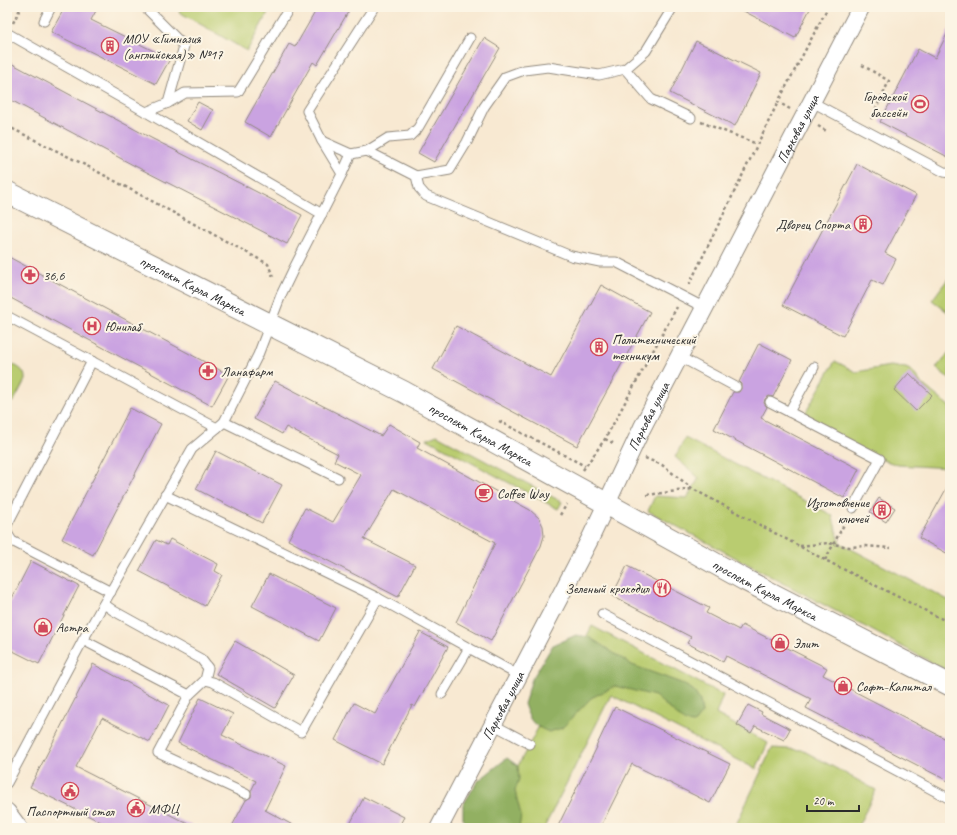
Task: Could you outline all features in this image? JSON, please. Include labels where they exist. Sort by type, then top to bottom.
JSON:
[{"type":"street","name":"Парковая улица","points":[[439,828],[590,539],[631,452],[861,7]]},
{"type":"street","name":"проспект Карла Маркса","points":[[7,192],[404,392],[745,580],[950,685]]},
{"type":"street","points":[[7,812],[18,828]]},
{"type":"lane","points":[[44,21],[51,7]]},
{"type":"lane","points":[[145,7],[184,46],[168,103]]},
{"type":"lane","points":[[146,112],[168,103],[185,93],[238,92],[290,7]]},
{"type":"lane","points":[[342,174],[322,141],[307,111],[374,7]]},
{"type":"lane","points":[[367,151],[416,176],[450,170],[467,142],[484,107],[505,77],[524,70],[548,67],[599,75],[624,69],[646,51],[673,7]]},
{"type":"lane","points":[[7,33],[322,214]]},
{"type":"lane","points":[[322,141],[351,154],[367,151],[388,138],[410,136],[418,128],[470,38]]},
{"type":"lane","points":[[624,69],[651,99],[691,118]]},
{"type":"lane","points":[[812,102],[944,172],[950,173]]},
{"type":"lane","points":[[7,783],[83,640],[192,449],[220,425],[258,355],[281,295],[351,154]]},
{"type":"lane","points":[[416,176],[419,188],[426,196],[571,256],[600,262],[616,262],[706,308]]},
{"type":"lane","points":[[7,316],[92,361],[220,425],[338,478]]},
{"type":"lane","points":[[680,357],[736,387]]},
{"type":"lane","points":[[7,525],[92,361]]},
{"type":"lane","points":[[789,412],[814,367]]},
{"type":"lane","points":[[770,402],[880,459],[853,508]]},
{"type":"lane","points":[[165,495],[378,598],[518,675]]},
{"type":"lane","points":[[7,533],[12,541],[110,592]]},
{"type":"lane","points":[[206,680],[213,682],[301,732],[378,598]]},
{"type":"lane","points":[[104,604],[201,659],[208,668],[206,680],[189,695],[158,753],[246,794]]},
{"type":"lane","points":[[602,614],[950,798]]},
{"type":"lane","points":[[83,640],[189,695]]},
{"type":"lane","points":[[442,694],[469,648]]},
{"type":"lane","points":[[492,724],[530,744]]},
{"type":"path","points":[[691,281],[778,102],[828,7]]},
{"type":"path","points":[[862,65],[889,81],[866,131]]},
{"type":"path","points":[[778,102],[828,132]]},
{"type":"path","points":[[691,118],[757,144]]},
{"type":"path","points":[[560,516],[586,466],[605,439],[683,296]]},
{"type":"path","points":[[631,452],[662,465],[692,489],[825,560],[950,623]]},
{"type":"path","points":[[647,495],[692,489]]},
{"type":"path","points":[[825,560],[853,508]]},
{"type":"path","points":[[799,546],[828,543],[849,547],[866,546],[891,548]]},
{"type":"green space","points":[[181,7],[271,7],[247,51],[179,12]]},
{"type":"green space","points":[[950,276],[950,314],[932,300]]},
{"type":"green space","points":[[950,351],[950,379],[936,368]]},
{"type":"green space","points":[[835,361],[856,372],[890,366],[906,368],[912,371],[921,383],[950,407],[950,468],[898,465],[880,459],[802,419]]},
{"type":"green space","points":[[7,362],[17,367],[24,373],[25,380],[14,401],[7,404]]},
{"type":"green space","points":[[437,435],[562,502],[558,509],[427,439]]},
{"type":"green space","points":[[685,438],[832,515],[840,543],[950,601],[950,672],[648,511],[655,496],[687,498],[699,478],[675,457]]},
{"type":"green space","points":[[592,626],[723,695],[716,714],[768,743],[756,769],[611,695],[544,828],[485,828]]},
{"type":"green space","points":[[576,635],[589,637],[632,665],[681,683],[693,690],[700,701],[702,713],[694,723],[685,722],[655,696],[615,686],[591,698],[562,728],[549,732],[535,725],[528,715],[524,704],[532,679],[553,645]]},
{"type":"green space","points":[[772,748],[802,750],[876,790],[857,828],[735,827]]},
{"type":"green space","points":[[507,758],[518,766],[519,779],[515,791],[521,815],[519,828],[467,828],[463,818],[463,805],[477,782]]},
{"type":"building","name":"МОУ «Гимназия (английская)» №17","points":[[65,7],[98,7],[91,20],[170,59],[156,84],[51,32]]},
{"type":"building","points":[[318,7],[351,7],[317,65],[313,62],[271,137],[245,122],[289,44],[295,47]]},
{"type":"building","points":[[736,7],[811,7],[795,38]]},
{"type":"building","name":"Городской бассейн","points":[[950,28],[950,158],[880,122],[918,49],[935,58]]},
{"type":"building","points":[[484,38],[500,48],[434,162],[418,153]]},
{"type":"building","points":[[696,41],[761,73],[735,126],[670,93]]},
{"type":"building","points":[[7,61],[151,138],[302,215],[287,244],[7,98]]},
{"type":"building","points":[[198,102],[213,110],[202,130],[187,121]]},
{"type":"building","name":"Дворец Спорта","points":[[857,164],[916,195],[885,253],[896,259],[883,285],[872,280],[843,336],[783,305]]},
{"type":"building","points":[[7,256],[229,375],[212,406],[7,296]]},
{"type":"building","name":"Политехнический техникум","points":[[601,285],[650,312],[577,446],[433,369],[456,326],[551,377]]},
{"type":"building","points":[[759,343],[792,360],[773,397],[769,396],[765,399],[764,403],[767,407],[761,418],[859,469],[844,498],[714,429],[733,392],[739,392],[741,389],[741,384],[739,382]]},
{"type":"building","points":[[909,373],[932,395],[916,411],[894,390]]},
{"type":"building","points":[[275,381],[381,436],[389,424],[420,442],[417,448],[530,510],[539,518],[543,526],[544,536],[541,546],[491,641],[456,622],[495,543],[394,489],[364,539],[415,565],[398,597],[288,540],[305,508],[333,522],[361,475],[334,461],[338,454],[286,427],[282,434],[254,419]]},
{"type":"building","points":[[130,408],[161,424],[93,555],[62,539]]},
{"type":"building","points":[[216,451],[282,485],[262,523],[196,489]]},
{"type":"building","points":[[950,482],[950,555],[919,538]]},
{"type":"building","name":"Изготовление ключей","points":[[879,498],[895,508],[886,522],[870,512]]},
{"type":"building","points":[[170,539],[218,564],[215,571],[222,575],[205,606],[139,571],[156,540],[167,545]]},
{"type":"building","points":[[31,561],[79,586],[39,664],[7,648],[7,608]]},
{"type":"building","points":[[627,566],[709,608],[706,613],[739,630],[742,625],[827,668],[823,675],[950,741],[950,782],[806,708],[811,699],[726,656],[723,662],[687,643],[691,637],[612,596]]},
{"type":"building","points":[[269,574],[336,608],[319,641],[252,606]]},
{"type":"building","points":[[420,632],[448,647],[415,707],[412,705],[382,764],[335,740],[354,703],[375,714]]},
{"type":"building","points":[[235,641],[294,675],[275,708],[216,674]]},
{"type":"building","points":[[93,664],[169,705],[150,742],[102,718],[76,767],[196,828],[113,828],[30,787]]},
{"type":"building","points":[[200,698],[233,714],[222,735],[286,766],[265,810],[298,828],[231,828],[246,800],[251,797],[251,791],[256,781],[178,743]]},
{"type":"building","points":[[748,705],[762,712],[761,714],[790,729],[784,740],[755,726],[751,733],[737,725]]},
{"type":"building","points":[[615,707],[730,764],[710,803],[632,764],[600,828],[557,828]]},
{"type":"building","points":[[364,797],[404,817],[398,828],[348,828]]},
{"type":"place","name":"МОУ «Гимназия (английская)» №17","points":[[110,46]]},
{"type":"place","name":"Городской бассейн","points":[[920,104]]},
{"type":"place","name":"Дворец Спорта","points":[[863,224]]},
{"type":"place","name":"36,6","points":[[30,275]]},
{"type":"place","name":"Юнилаб","points":[[92,326]]},
{"type":"place","name":"Политехнический техникум","points":[[599,347]]},
{"type":"place","name":"Ланафарм","points":[[208,371]]},
{"type":"place","name":"Coffee Way","points":[[484,493]]},
{"type":"place","name":"Изготовление ключей","points":[[882,510]]},
{"type":"place","name":"Зеленый крокодил","points":[[662,588]]},
{"type":"place","name":"Астра","points":[[43,627]]},
{"type":"place","name":"Элит","points":[[780,643]]},
{"type":"place","name":"Софт-Капитал","points":[[843,686]]},
{"type":"place","name":"Паспортный стол","points":[[70,791]]},
{"type":"place","name":"МФЦ","points":[[136,808]]}]
